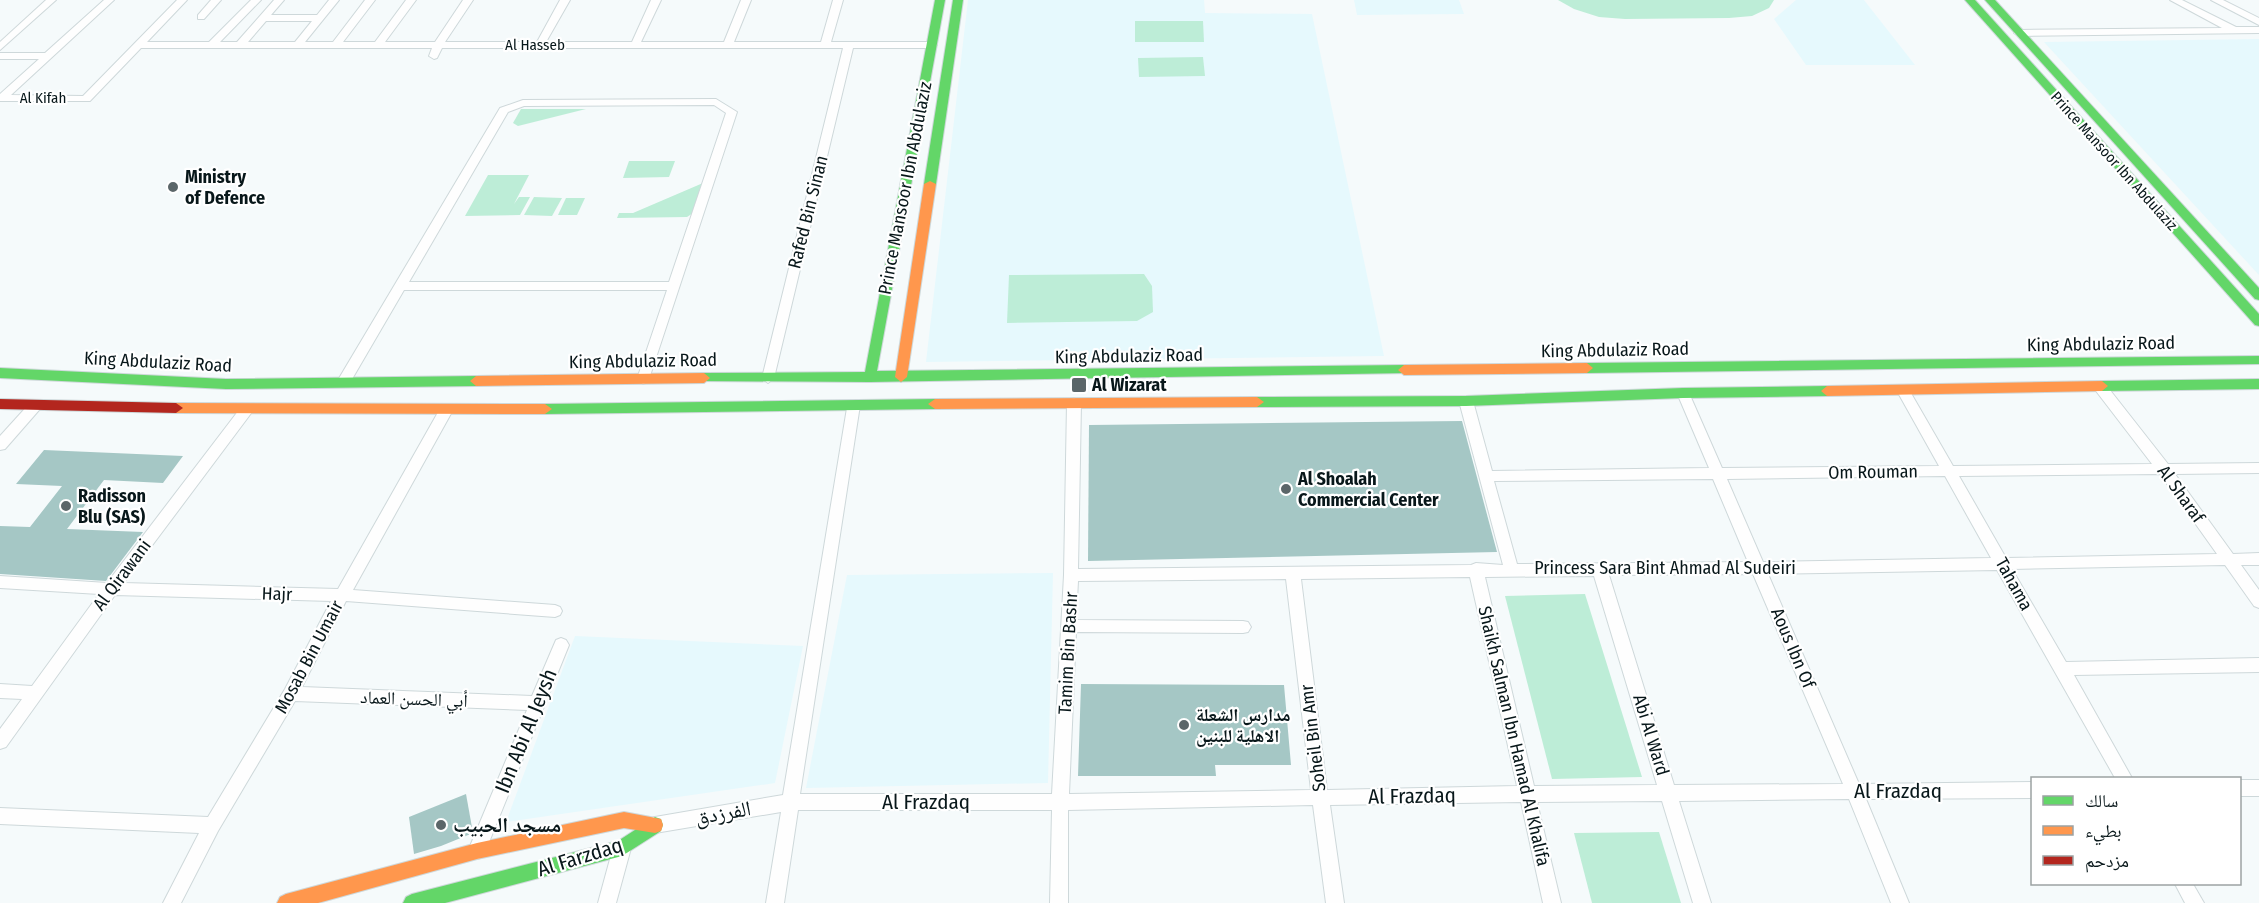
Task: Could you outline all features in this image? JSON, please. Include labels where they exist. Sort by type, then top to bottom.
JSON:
[{"type":"main road","name":"Prince Mansoor Ibn Abdulaziz","points":[[901,377],[893,331],[940,0]]},
{"type":"main road","name":"Prince Mansoor Ibn Abdulaziz","points":[[870,377],[893,331],[958,0]]},
{"type":"main road","name":"Prince Mansoor Ibn Abdulaziz","points":[[1970,0],[2259,322]]},
{"type":"main road","name":"Prince Mansoor Ibn Abdulaziz","points":[[1990,0],[2259,296]]},
{"type":"main road","points":[[2090,134],[2112,134]]},
{"type":"main road","points":[[2160,212],[2182,212]]},
{"type":"main road","name":"King Abdulaziz Road","points":[[0,373],[226,384],[2259,360]]},
{"type":"main road","points":[[0,404],[247,410],[446,410],[1466,401],[1683,393],[2259,384]]},
{"type":"main road","name":"Al Farzdaq","points":[[286,903],[477,851],[624,820],[655,825]]},
{"type":"main road","name":"Al Farzdaq","points":[[412,903],[453,897],[622,848],[655,825]]},
{"type":"street","points":[[0,47],[51,0]]},
{"type":"street","points":[[1,98],[109,0]]},
{"type":"street","points":[[138,45],[182,0]]},
{"type":"street","points":[[201,17],[216,0]]},
{"type":"street","points":[[212,45],[256,0]]},
{"type":"street","points":[[240,45],[279,0]]},
{"type":"street","points":[[298,45],[334,0]]},
{"type":"street","points":[[336,45],[370,0]]},
{"type":"street","points":[[378,45],[411,0]]},
{"type":"street","points":[[434,56],[438,45],[468,0]]},
{"type":"street","points":[[540,45],[565,0]]},
{"type":"street","points":[[635,45],[656,0]]},
{"type":"street","points":[[728,45],[746,0]]},
{"type":"street","points":[[825,45],[838,0]]},
{"type":"street","points":[[2175,0],[2236,30]]},
{"type":"street","points":[[2216,0],[2259,22]]},
{"type":"street","points":[[264,18],[320,18]]},
{"type":"street","points":[[2019,33],[2259,30]]},
{"type":"street","name":"Al Hasseb","points":[[138,45],[932,45]]},
{"type":"street","name":"Al Kifah","points":[[1,98],[86,99],[138,45]]},
{"type":"street","name":"Rafed Bin Sinan","points":[[768,378],[849,45]]},
{"type":"street","points":[[0,56],[48,56]]},
{"type":"street","points":[[343,383],[504,110],[523,103],[716,102],[732,112],[643,379]]},
{"type":"street","points":[[400,286],[674,286]]},
{"type":"street","name":"Al Sharaf","points":[[2101,388],[2164,469],[2259,602]]},
{"type":"street","name":"Tahama","points":[[1903,391],[2123,777]]},
{"type":"street","name":"Aous Ibn Of","points":[[1683,393],[1900,903]]},
{"type":"street","points":[[1466,401],[1488,476],[1511,569]]},
{"type":"street","name":"Tamim Bin Bashr","points":[[1059,903],[1060,802],[1070,626],[1074,403]]},
{"type":"street","points":[[775,903],[853,405]]},
{"type":"street","points":[[0,445],[35,406]]},
{"type":"street","name":"Al Qirawani","points":[[0,742],[111,589],[247,410]]},
{"type":"street","name":"Mosab Bin Umair","points":[[172,903],[212,825],[291,694],[342,596],[446,410]]},
{"type":"street","name":"Om Rouman","points":[[1488,476],[2259,468]]},
{"type":"street","name":"Princess Sara Bint Ahmad Al Sudeiri","points":[[1071,574],[1758,568],[2259,559]]},
{"type":"street","name":"Abi Al Ward","points":[[1599,568],[1702,903]]},
{"type":"street","name":"Shaikh Salman Ibn Hamad Al Khalifa","points":[[1476,569],[1552,903]]},
{"type":"street","name":"Soheil Bin Amr","points":[[1293,572],[1335,903]]},
{"type":"street","name":"Hajr","points":[[0,582],[111,589],[342,596],[555,611]]},
{"type":"street","points":[[1070,626],[1243,627]]},
{"type":"street","name":"Ibn Abi Al Jeysh","points":[[477,851],[561,645]]},
{"type":"street","points":[[2062,669],[2259,665]]},
{"type":"street","points":[[0,692],[35,693]]},
{"type":"street","name":"أبي الحسن العماد","points":[[291,694],[537,703]]},
{"type":"street","points":[[2241,788],[2259,788]]},
{"type":"street","name":"Al Frazdaq","points":[[791,802],[1060,802],[1527,794],[2031,790]]},
{"type":"street","name":"الفرزدق","points":[[655,825],[791,802]]},
{"type":"street","points":[[0,816],[212,825]]},
{"type":"street","points":[[607,903],[622,848]]},
{"type":"street","points":[[2185,885],[2195,903]]},
{"type":"shaded area","points":[[968,0],[1204,0],[1205,13],[1312,14],[1384,356],[926,362]]},
{"type":"shaded area","points":[[1354,0],[1459,0],[1464,14],[1357,15]]},
{"type":"shaded area","points":[[1796,0],[1864,0],[1915,65],[1806,65],[1774,19]]},
{"type":"shaded area","points":[[2259,39],[2259,275],[2044,42]]},
{"type":"shaded area","points":[[1053,573],[1048,783],[806,788],[847,575]]},
{"type":"shaded area","points":[[575,636],[803,646],[775,783],[506,822]]},
{"type":"green space","points":[[1558,0],[1774,0],[1769,8],[1752,16],[1625,19],[1599,17],[1574,9]]},
{"type":"green space","points":[[1135,21],[1203,21],[1204,42],[1135,42]]},
{"type":"green space","points":[[1203,57],[1205,76],[1139,77],[1138,58]]},
{"type":"green space","points":[[521,109],[586,109],[518,126],[513,123]]},
{"type":"green space","points":[[629,161],[675,161],[669,177],[623,178]]},
{"type":"green space","points":[[488,175],[529,175],[514,204],[519,197],[530,197],[520,215],[465,216]]},
{"type":"green space","points":[[703,183],[693,213],[687,217],[617,218],[619,213],[633,213]]},
{"type":"green space","points":[[534,197],[562,198],[552,216],[524,215]]},
{"type":"green space","points":[[566,198],[585,198],[577,215],[558,215]]},
{"type":"green space","points":[[1144,274],[1152,286],[1153,312],[1137,321],[1007,323],[1009,275]]},
{"type":"green space","points":[[1585,594],[1642,777],[1552,779],[1505,596]]},
{"type":"green space","points":[[1659,832],[1681,903],[1592,903],[1574,833]]},
{"type":"building","name":"Al Shoalah Commercial Center","points":[[1462,421],[1497,552],[1088,561],[1089,425]]},
{"type":"building","name":"Radisson Blu (SAS)","points":[[44,450],[183,456],[163,483],[104,480],[67,529],[143,532],[106,581],[0,574],[0,526],[30,527],[62,486],[16,484]]},
{"type":"building","name":"مدارس الشعلة الاهلية للبنين","points":[[1081,684],[1284,685],[1291,765],[1215,765],[1216,776],[1078,776]]},
{"type":"building","name":"مسجد الحبيب","points":[[466,794],[473,833],[414,854],[409,817]]},
{"type":"traffic: fast","points":[[870,377],[940,0]]},
{"type":"traffic: fast","points":[[930,184],[958,0]]},
{"type":"traffic: fast","points":[[1970,0],[2259,322]]},
{"type":"traffic: fast","points":[[1990,0],[2259,296]]},
{"type":"traffic: fast","points":[[1587,368],[2259,360]]},
{"type":"traffic: fast","points":[[704,378],[1404,370]]},
{"type":"traffic: fast","points":[[0,373],[226,384],[476,381]]},
{"type":"traffic: fast","points":[[2102,386],[2259,384]]},
{"type":"traffic: fast","points":[[1257,402],[1466,401],[1683,393],[1827,391]]},
{"type":"traffic: fast","points":[[545,409],[935,404]]},
{"type":"traffic: fast","points":[[412,903],[622,848],[655,825]]},
{"type":"traffic: slow","points":[[901,377],[930,184]]},
{"type":"traffic: slow","points":[[1404,370],[1587,368]]},
{"type":"traffic: slow","points":[[476,381],[704,378]]},
{"type":"traffic: slow","points":[[1827,391],[2102,386]]},
{"type":"traffic: slow","points":[[935,404],[1257,402]]},
{"type":"traffic: slow","points":[[176,408],[545,409]]},
{"type":"traffic: slow","points":[[286,903],[477,851],[624,820],[655,825]]},
{"type":"traffic: jam","points":[[0,404],[176,408]]},
{"type":"place","name":"Ministry of Defence","points":[[173,187]]},
{"type":"place","name":"Al Wizarat","points":[[1079,385]]},
{"type":"place","name":"Al Shoalah Commercial Center","points":[[1286,489]]},
{"type":"place","name":"Radisson Blu (SAS)","points":[[66,506]]},
{"type":"place","name":"مدارس الشعلة الاهلية للبنين","points":[[1184,725]]},
{"type":"place","name":"مسجد الحبيب","points":[[441,825]]}]
